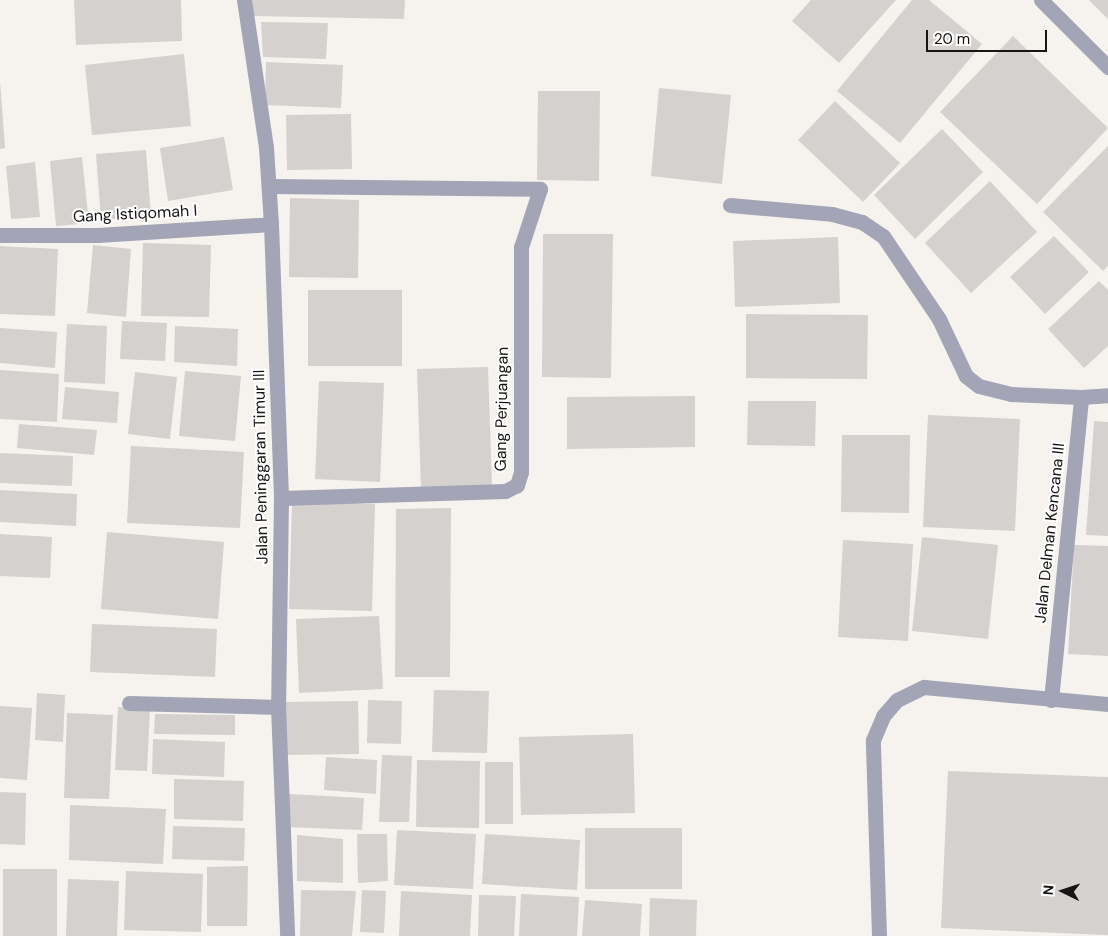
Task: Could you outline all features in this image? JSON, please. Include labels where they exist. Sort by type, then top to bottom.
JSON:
[{"type":"street","name":"Jalan Peninggaran Timur III","points":[[244,0],[269,186],[271,224],[282,498],[278,707],[286,936]]},
{"type":"street","points":[[1041,0],[1108,67]]},
{"type":"street","name":"Gang Perjuangan","points":[[269,186],[540,189],[521,248],[521,472],[517,485],[505,491],[282,498]]},
{"type":"street","points":[[730,205],[832,214],[862,222],[883,236],[940,319],[966,376],[979,386],[1011,394],[1081,397],[1108,395]]},
{"type":"street","name":"Gang Istiqomah I","points":[[0,235],[98,235],[271,224]]},
{"type":"street","name":"Jalan Delman Kencana III","points":[[1051,700],[1081,397]]},
{"type":"street","points":[[879,936],[873,740],[883,716],[897,700],[924,688],[1108,704]]},
{"type":"street","points":[[129,703],[278,707]]},
{"type":"building","points":[[74,0],[181,0],[182,41],[76,45]]},
{"type":"building","points":[[252,0],[405,0],[404,19],[252,16]]},
{"type":"building","points":[[811,0],[896,0],[839,63],[792,21]]},
{"type":"building","points":[[912,0],[929,0],[982,44],[900,143],[837,91]]},
{"type":"building","points":[[1089,0],[1108,0],[1108,19]]},
{"type":"building","points":[[261,22],[328,23],[326,59],[263,57]]},
{"type":"building","points":[[1013,36],[1108,128],[1037,204],[940,112]]},
{"type":"building","points":[[184,54],[191,126],[92,135],[85,65]]},
{"type":"building","points":[[266,62],[343,65],[341,108],[265,105]]},
{"type":"building","points":[[0,81],[5,148],[0,149]]},
{"type":"building","points":[[659,88],[731,95],[722,184],[651,176]]},
{"type":"building","points":[[538,91],[600,91],[599,181],[537,180]]},
{"type":"building","points":[[835,101],[900,163],[863,202],[798,140]]},
{"type":"building","points":[[351,114],[352,169],[287,170],[286,115]]},
{"type":"building","points":[[942,129],[983,172],[915,239],[874,195]]},
{"type":"building","points":[[224,137],[233,190],[168,201],[160,148]]},
{"type":"building","points":[[1108,146],[1108,266],[1103,271],[1043,212]]},
{"type":"building","points":[[146,150],[151,216],[101,220],[96,154]]},
{"type":"building","points":[[82,157],[89,223],[56,226],[50,161]]},
{"type":"building","points":[[35,162],[40,217],[11,219],[6,166]]},
{"type":"building","points":[[990,181],[1037,232],[971,293],[925,243]]},
{"type":"building","points":[[290,198],[359,200],[358,278],[289,277]]},
{"type":"building","points":[[543,234],[613,234],[611,378],[542,377]]},
{"type":"building","points":[[1054,236],[1089,272],[1045,314],[1010,277]]},
{"type":"building","points":[[838,237],[840,303],[735,307],[733,241]]},
{"type":"building","points":[[143,243],[211,245],[209,317],[141,316]]},
{"type":"building","points":[[93,245],[131,249],[126,317],[87,313]]},
{"type":"building","points":[[0,246],[58,249],[55,316],[0,314]]},
{"type":"building","points":[[1099,281],[1108,290],[1108,346],[1084,368],[1048,329]]},
{"type":"building","points":[[308,290],[402,290],[402,366],[308,366]]},
{"type":"building","points":[[746,314],[868,315],[867,379],[746,378]]},
{"type":"building","points":[[122,321],[167,323],[165,361],[120,359]]},
{"type":"building","points":[[67,324],[107,326],[105,384],[64,382]]},
{"type":"building","points":[[175,326],[238,329],[237,366],[174,362]]},
{"type":"building","points":[[0,328],[57,332],[55,368],[0,363]]},
{"type":"building","points":[[488,367],[492,486],[421,489],[417,369]]},
{"type":"building","points":[[0,370],[59,374],[57,422],[0,419]]},
{"type":"building","points":[[185,371],[241,376],[235,441],[179,436]]},
{"type":"building","points":[[135,372],[177,377],[170,439],[128,434]]},
{"type":"building","points":[[319,381],[384,383],[380,482],[315,479]]},
{"type":"building","points":[[65,387],[119,392],[117,423],[62,419]]},
{"type":"building","points":[[695,396],[695,447],[567,449],[567,397]]},
{"type":"building","points":[[748,401],[816,401],[815,446],[747,445]]},
{"type":"building","points":[[928,415],[1020,419],[1015,531],[923,527]]},
{"type":"building","points":[[1094,421],[1108,422],[1108,536],[1086,535]]},
{"type":"building","points":[[19,424],[97,430],[94,455],[17,448]]},
{"type":"building","points":[[842,435],[910,435],[909,513],[841,512]]},
{"type":"building","points":[[131,446],[244,452],[240,528],[127,523]]},
{"type":"building","points":[[0,453],[73,456],[72,486],[0,483]]},
{"type":"building","points":[[0,490],[77,494],[76,526],[0,522]]},
{"type":"building","points":[[292,502],[375,504],[372,611],[289,609]]},
{"type":"building","points":[[451,508],[450,677],[395,677],[396,509]]},
{"type":"building","points":[[107,532],[224,542],[218,619],[101,609]]},
{"type":"building","points":[[0,534],[52,537],[50,578],[0,576]]},
{"type":"building","points":[[922,537],[998,545],[988,639],[912,631]]},
{"type":"building","points":[[843,540],[913,544],[908,641],[838,637]]},
{"type":"building","points":[[1074,545],[1108,546],[1108,656],[1068,654]]},
{"type":"building","points":[[379,616],[383,689],[299,693],[296,619]]},
{"type":"building","points":[[92,624],[217,629],[215,677],[90,672]]},
{"type":"building","points":[[434,690],[489,691],[487,753],[432,752]]},
{"type":"building","points":[[37,693],[65,695],[63,742],[35,740]]},
{"type":"building","points":[[368,700],[402,701],[401,744],[367,743]]},
{"type":"building","points":[[358,701],[359,754],[284,755],[283,702]]},
{"type":"building","points":[[0,706],[32,708],[27,780],[0,778]]},
{"type":"building","points":[[118,707],[150,709],[147,771],[115,770]]},
{"type":"building","points":[[67,713],[113,715],[109,799],[64,798]]},
{"type":"building","points":[[155,714],[235,715],[235,735],[154,734]]},
{"type":"building","points":[[633,734],[635,813],[521,815],[519,737]]},
{"type":"building","points":[[153,739],[225,742],[224,777],[152,774]]},
{"type":"building","points":[[382,755],[412,756],[409,822],[379,822]]},
{"type":"building","points":[[326,757],[377,760],[376,794],[324,790]]},
{"type":"building","points":[[417,760],[480,761],[479,828],[416,827]]},
{"type":"building","points":[[485,762],[513,762],[513,824],[485,824]]},
{"type":"building","points":[[948,771],[1108,777],[1108,935],[941,928]]},
{"type":"building","points":[[174,779],[244,781],[243,821],[174,819]]},
{"type":"building","points":[[0,792],[26,793],[25,845],[0,844]]},
{"type":"building","points":[[289,794],[364,798],[362,830],[287,827]]},
{"type":"building","points":[[70,805],[166,809],[163,864],[69,860]]},
{"type":"building","points":[[173,826],[245,828],[244,861],[172,859]]},
{"type":"building","points":[[585,828],[682,828],[682,889],[585,889]]},
{"type":"building","points":[[397,830],[476,834],[473,889],[394,885]]},
{"type":"building","points":[[357,834],[387,834],[388,881],[358,883]]},
{"type":"building","points":[[485,834],[580,840],[577,890],[482,884]]},
{"type":"building","points":[[297,835],[343,839],[343,883],[297,881]]},
{"type":"building","points":[[248,866],[247,926],[207,926],[207,867]]},
{"type":"building","points":[[3,869],[57,869],[57,936],[3,936]]},
{"type":"building","points":[[126,871],[203,874],[201,932],[124,930]]},
{"type":"building","points":[[68,879],[119,881],[117,936],[66,936]]},
{"type":"building","points":[[301,890],[356,891],[352,936],[300,936]]},
{"type":"building","points":[[362,890],[386,891],[384,933],[360,932]]},
{"type":"building","points":[[401,891],[472,895],[470,936],[399,936]]},
{"type":"building","points":[[521,894],[579,897],[577,936],[519,936]]},
{"type":"building","points":[[479,895],[516,896],[514,936],[478,936]]},
{"type":"building","points":[[650,898],[697,900],[696,936],[649,936]]},
{"type":"building","points":[[585,900],[642,904],[640,936],[582,936]]}]
